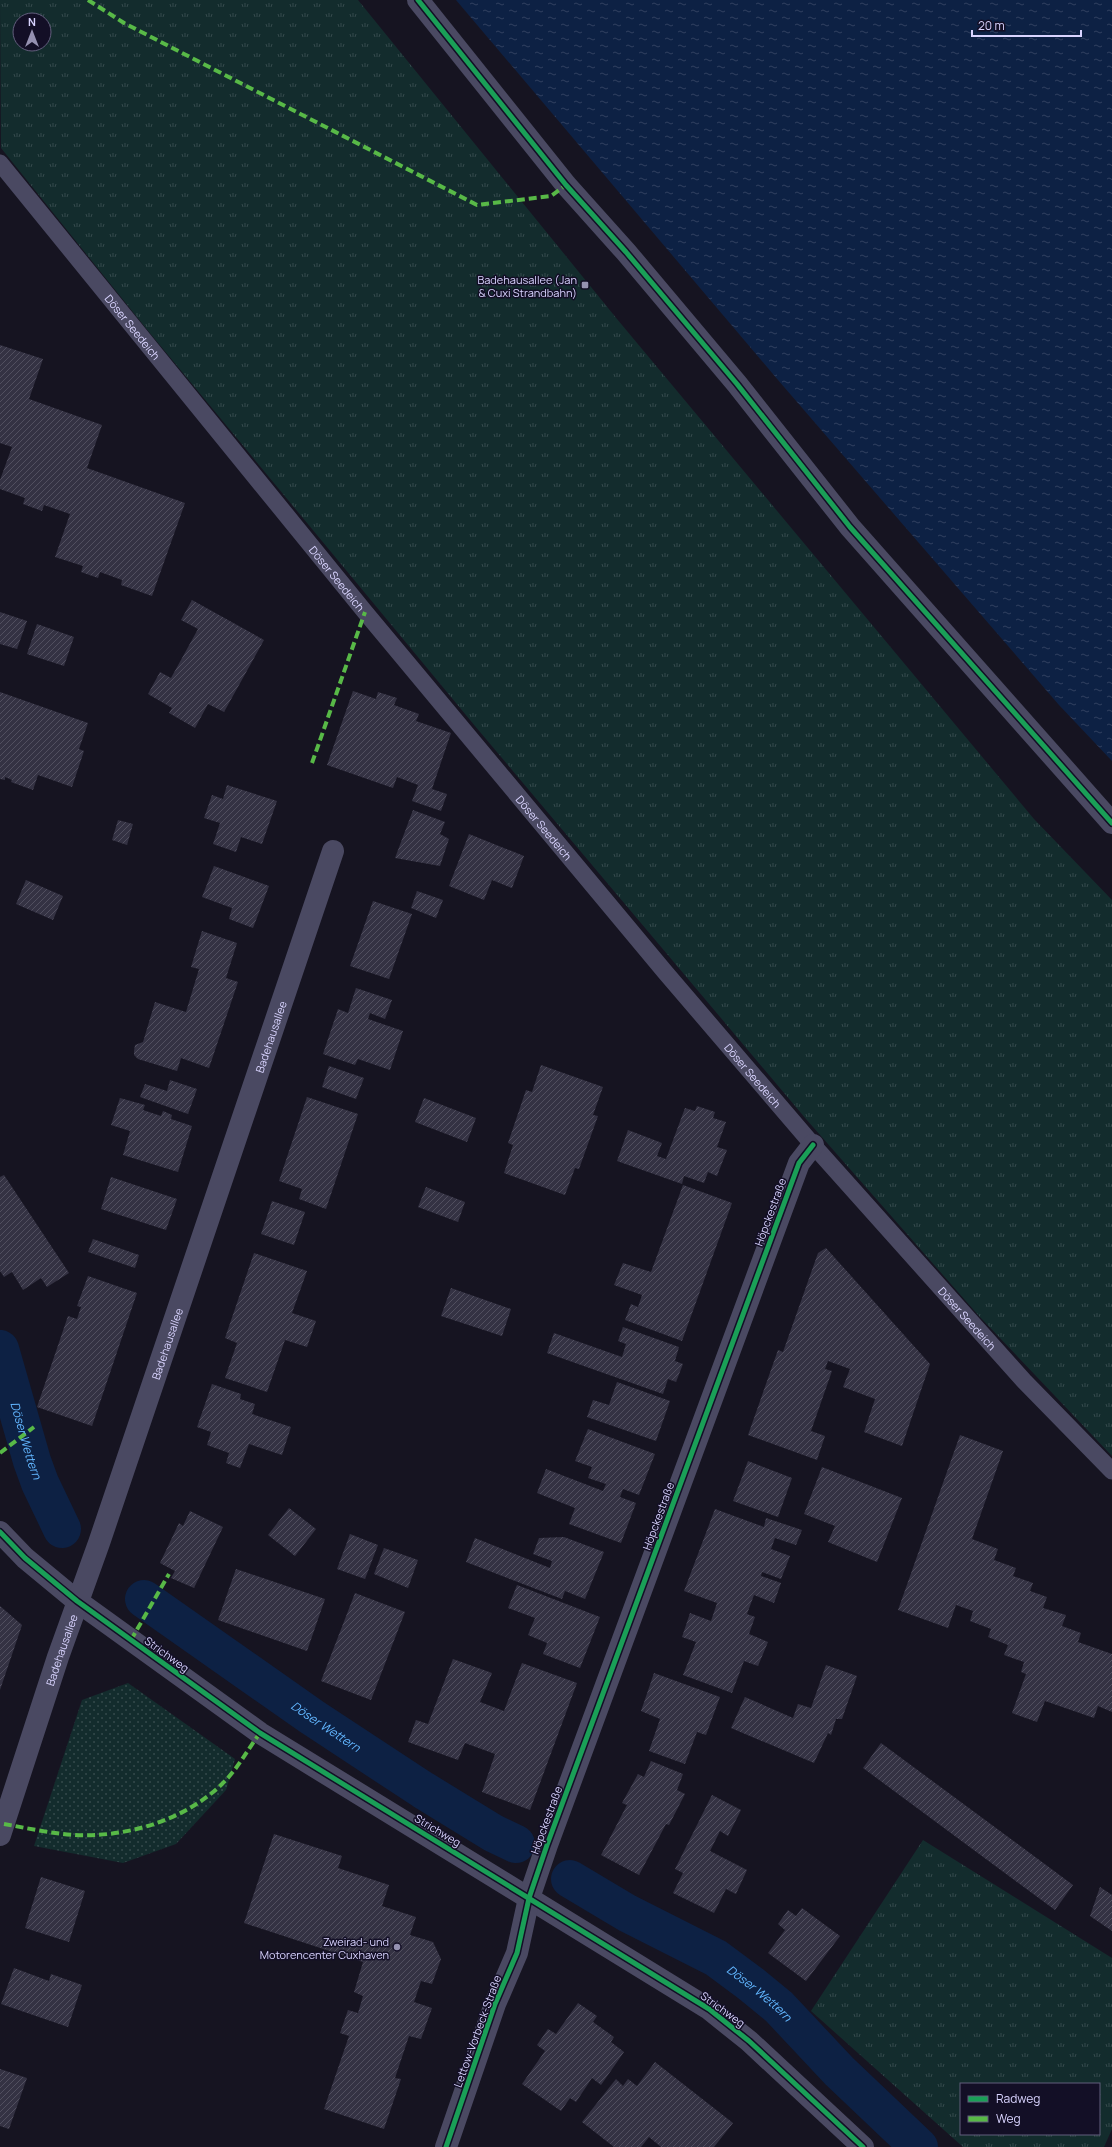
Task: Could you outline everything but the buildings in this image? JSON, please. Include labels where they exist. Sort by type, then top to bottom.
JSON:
[{"type":"street","points":[[418,0],[566,185],[626,252],[737,384],[850,527],[1112,823]]},
{"type":"street","name":"Badehausallee","points":[[0,1835],[77,1601],[99,1543],[333,851]]},
{"type":"street","name":"Höpckestraße","points":[[529,1898],[799,1163],[813,1145]]},
{"type":"street","name":"Strichweg","points":[[0,1532],[25,1558],[77,1601],[260,1732],[709,2009],[749,2041],[863,2147]]},
{"type":"street","name":"Lettow-Vorbeck-Straße","points":[[446,2147],[495,2004],[517,1953],[529,1898]]},
{"type":"lane","name":"Döser Seedeich","points":[[0,163],[365,612],[665,972],[813,1145],[1024,1381],[1112,1471]]},
{"type":"green space","points":[[0,0],[358,0],[617,319],[1034,819],[1112,900],[1112,1456],[979,1316],[806,1119],[475,726],[149,332],[1,148]]},
{"type":"green space","points":[[128,1683],[235,1759],[226,1790],[176,1844],[123,1863],[34,1846],[82,1700]]},
{"type":"green space","points":[[923,1840],[1112,1958],[1112,2129],[1104,2147],[963,2147],[811,2011]]},
{"type":"water","points":[[456,0],[1112,0],[1112,761],[1059,705],[778,380]]},
{"type":"waterway","name":"Döser Wettern","points":[[0,1349],[32,1461],[40,1483],[62,1529]]},
{"type":"waterway","name":"Döser Wettern","points":[[144,1599],[312,1717],[423,1790],[493,1833],[516,1844]]},
{"type":"waterway","name":"Döser Wettern","points":[[570,1879],[627,1913],[716,1958],[751,1984],[779,2007],[839,2071],[919,2147]]},
{"type":"marked path","points":[[88,0],[124,23],[477,205],[551,196],[566,185]]},
{"type":"marked path","points":[[312,763],[365,612]]},
{"type":"marked path","points":[[0,1453],[34,1427]]},
{"type":"marked path","points":[[131,1640],[169,1574]]},
{"type":"marked path","points":[[4,1824],[72,1835],[95,1835],[129,1831],[163,1821],[195,1805],[222,1784],[237,1766],[260,1733]]},
{"type":"cycle path","points":[[418,0],[566,185],[626,252],[737,384],[850,527],[1112,823]]},
{"type":"cycle path","points":[[446,2147],[495,2004],[517,1953],[529,1898],[547,1845],[799,1163],[813,1145]]},
{"type":"cycle path","points":[[0,1532],[25,1558],[77,1601],[260,1733],[709,2009],[749,2041],[863,2147]]},
{"type":"place","name":"Badehausallee (Jan & Cuxi Strandbahn)","points":[[585,285]]},
{"type":"place","name":"Zweirad- und Motorencenter Cuxhaven","points":[[397,1947]]}]
